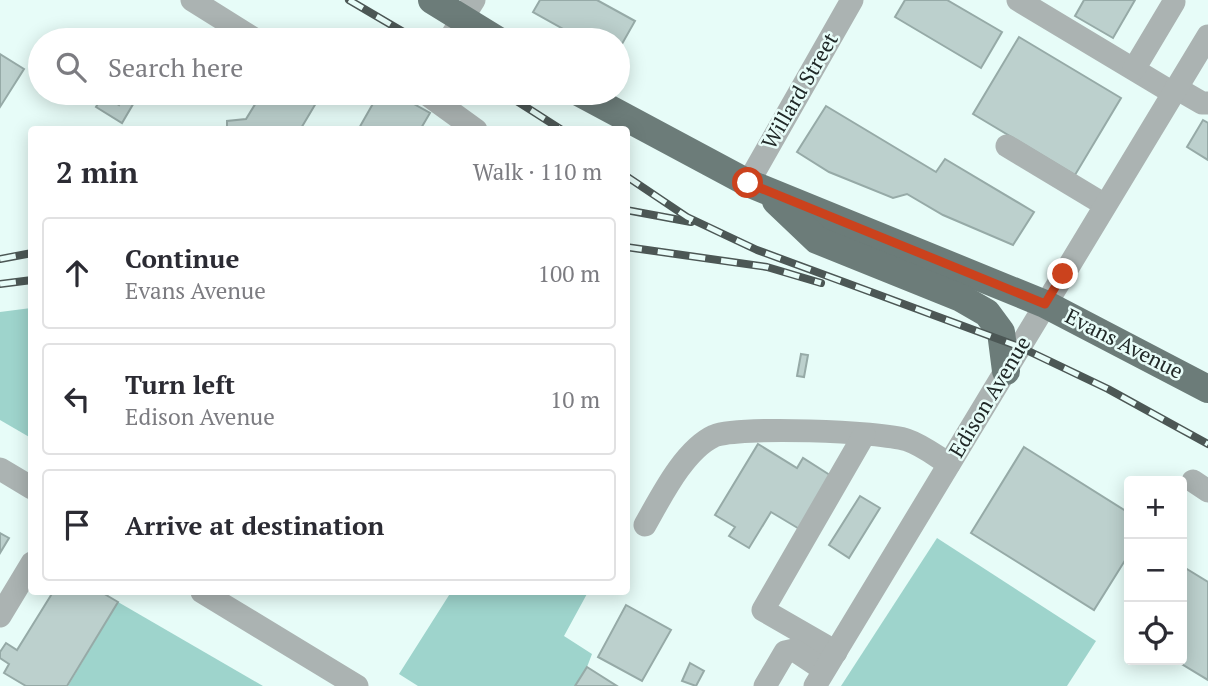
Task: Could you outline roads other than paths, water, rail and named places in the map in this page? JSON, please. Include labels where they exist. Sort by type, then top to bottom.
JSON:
[{"type":"main road","points":[[432,0],[462,20]]},
{"type":"main road","name":"Evans Avenue","points":[[603,105],[756,186],[1045,304],[1208,388]]},
{"type":"main road","points":[[756,186],[817,240],[961,298],[987,313],[1001,331],[1006,371]]},
{"type":"street","points":[[192,0],[237,28]]},
{"type":"street","name":"Willard Street","points":[[756,186],[852,0]]},
{"type":"street","points":[[1018,0],[1134,69],[1202,103],[1208,103]]},
{"type":"street","points":[[1134,69],[1174,2]]},
{"type":"street","name":"Edison Avenue","points":[[825,669],[1208,36]]},
{"type":"street","points":[[442,105],[470,126]]},
{"type":"street","points":[[1007,146],[1105,205]]},
{"type":"street","points":[[645,524],[668,486],[695,450],[715,436],[768,431],[905,439],[949,464]]},
{"type":"street","points":[[825,669],[764,610],[864,435]]},
{"type":"street","points":[[0,469],[28,486]]},
{"type":"street","points":[[0,616],[28,570]]},
{"type":"street","points":[[207,595],[357,686]]},
{"type":"street","points":[[765,686],[785,652],[794,650],[825,669]]},
{"type":"railway","points":[[349,0],[397,28]]},
{"type":"railway","points":[[523,105],[556,126]]},
{"type":"railway","points":[[630,179],[687,217],[757,250],[1020,347],[1108,389],[1208,444]]},
{"type":"railway","points":[[630,211],[691,222]]},
{"type":"railway","points":[[630,248],[767,267],[821,283]]},
{"type":"railway","points":[[0,259],[28,254]]},
{"type":"railway","points":[[0,284],[28,280]]}]
